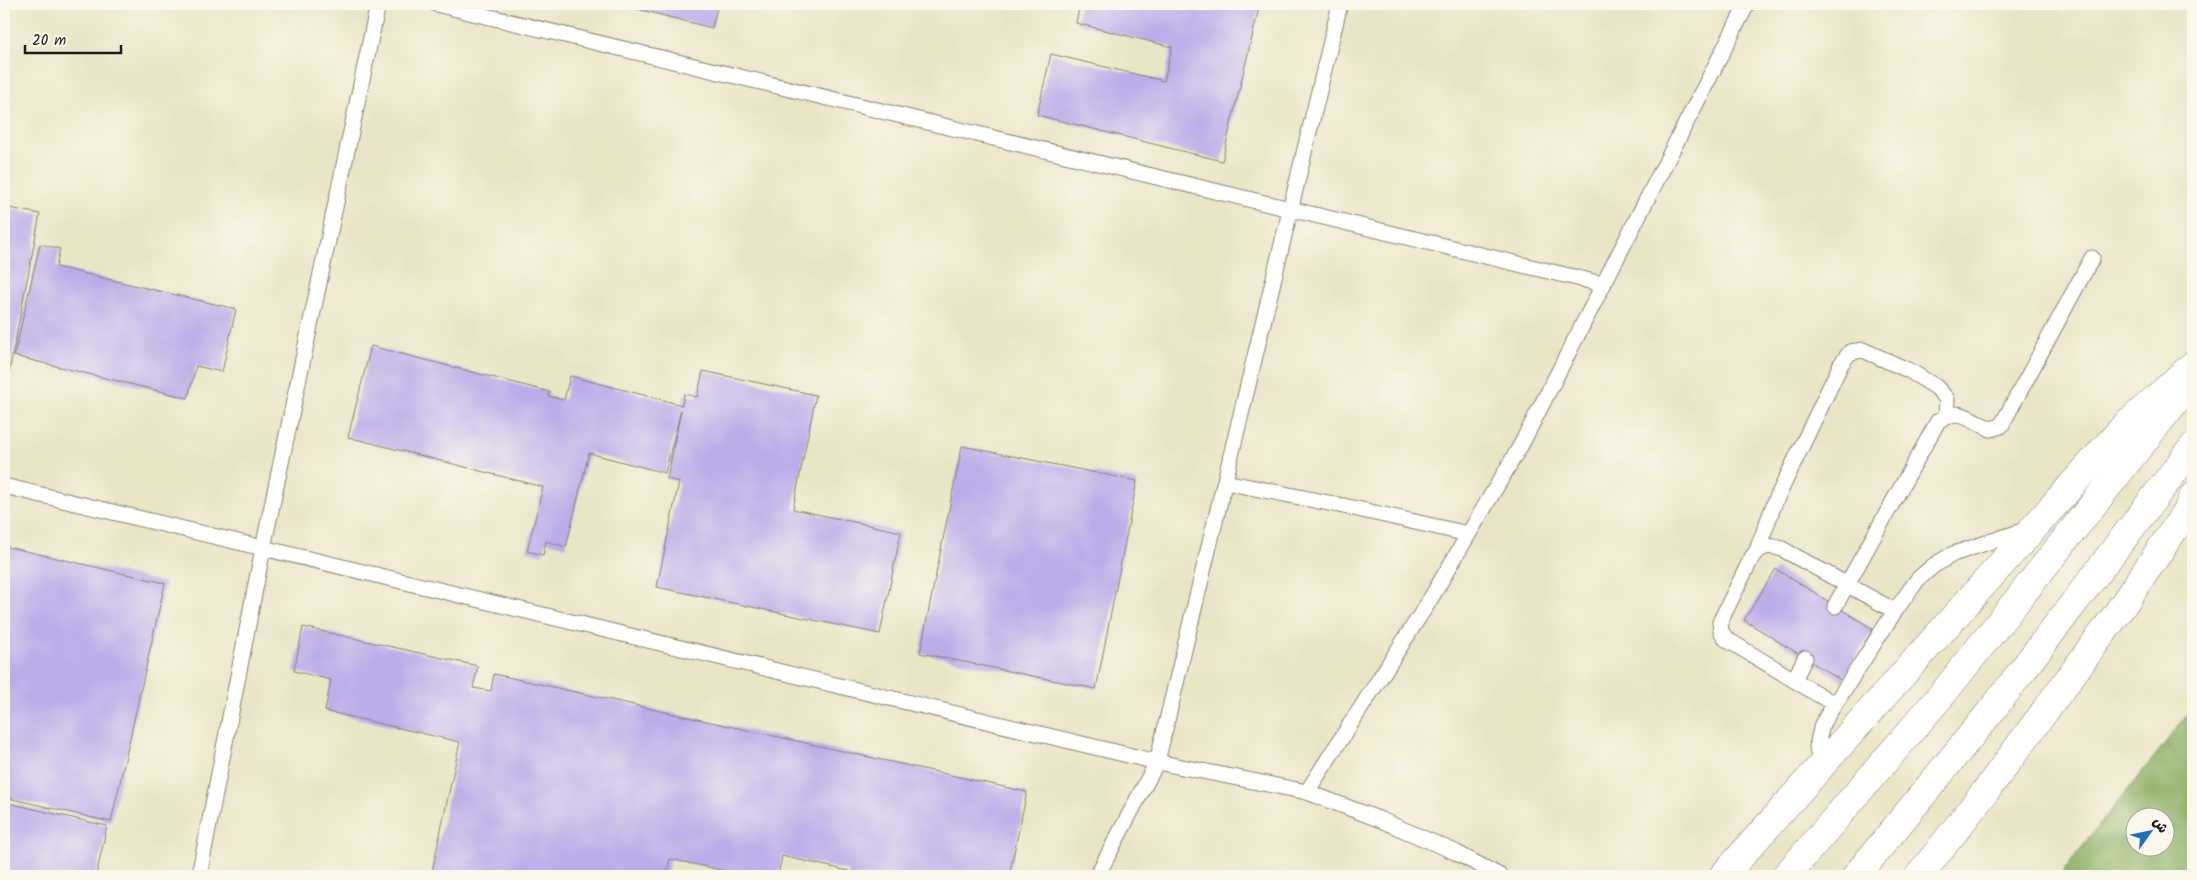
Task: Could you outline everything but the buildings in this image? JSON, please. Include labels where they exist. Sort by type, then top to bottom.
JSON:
[{"type":"highway","points":[[1723,876],[2121,430],[2193,365]]},
{"type":"highway","points":[[1786,876],[1945,691],[2193,379]]},
{"type":"highway","points":[[1856,876],[1992,710],[2193,447]]},
{"type":"highway","points":[[1919,876],[1985,792],[2116,615],[2188,509],[2193,497]]},
{"type":"lane","points":[[199,876],[264,548],[378,4]]},
{"type":"lane","points":[[436,4],[1602,284]]},
{"type":"lane","points":[[1097,876],[1157,762],[1340,4]]},
{"type":"lane","points":[[1307,792],[1428,603],[1521,445],[1747,4]]},
{"type":"lane","points":[[1834,606],[1938,421],[1946,416],[1955,414],[1964,415],[1991,429],[2001,426],[2092,258]]},
{"type":"lane","points":[[1834,704],[1726,639],[1721,631],[1720,622],[1757,550],[1775,502],[1842,364],[1850,352],[1863,350],[1910,371],[1936,387],[1947,399],[1946,416]]},
{"type":"lane","points":[[1225,482],[1468,534]]},
{"type":"lane","points":[[4,486],[1157,762],[1307,792],[1382,820],[1455,852],[1500,876]]},
{"type":"lane","points":[[1820,769],[1817,752],[1822,724],[1918,579],[1933,566],[1953,554],[2032,528]]},
{"type":"lane","points":[[1757,550],[1765,546],[1774,546],[1782,549],[1896,611]]},
{"type":"lane","points":[[1794,680],[1806,658]]},
{"type":"green space","points":[[2193,708],[2193,876],[2059,876]]}]
